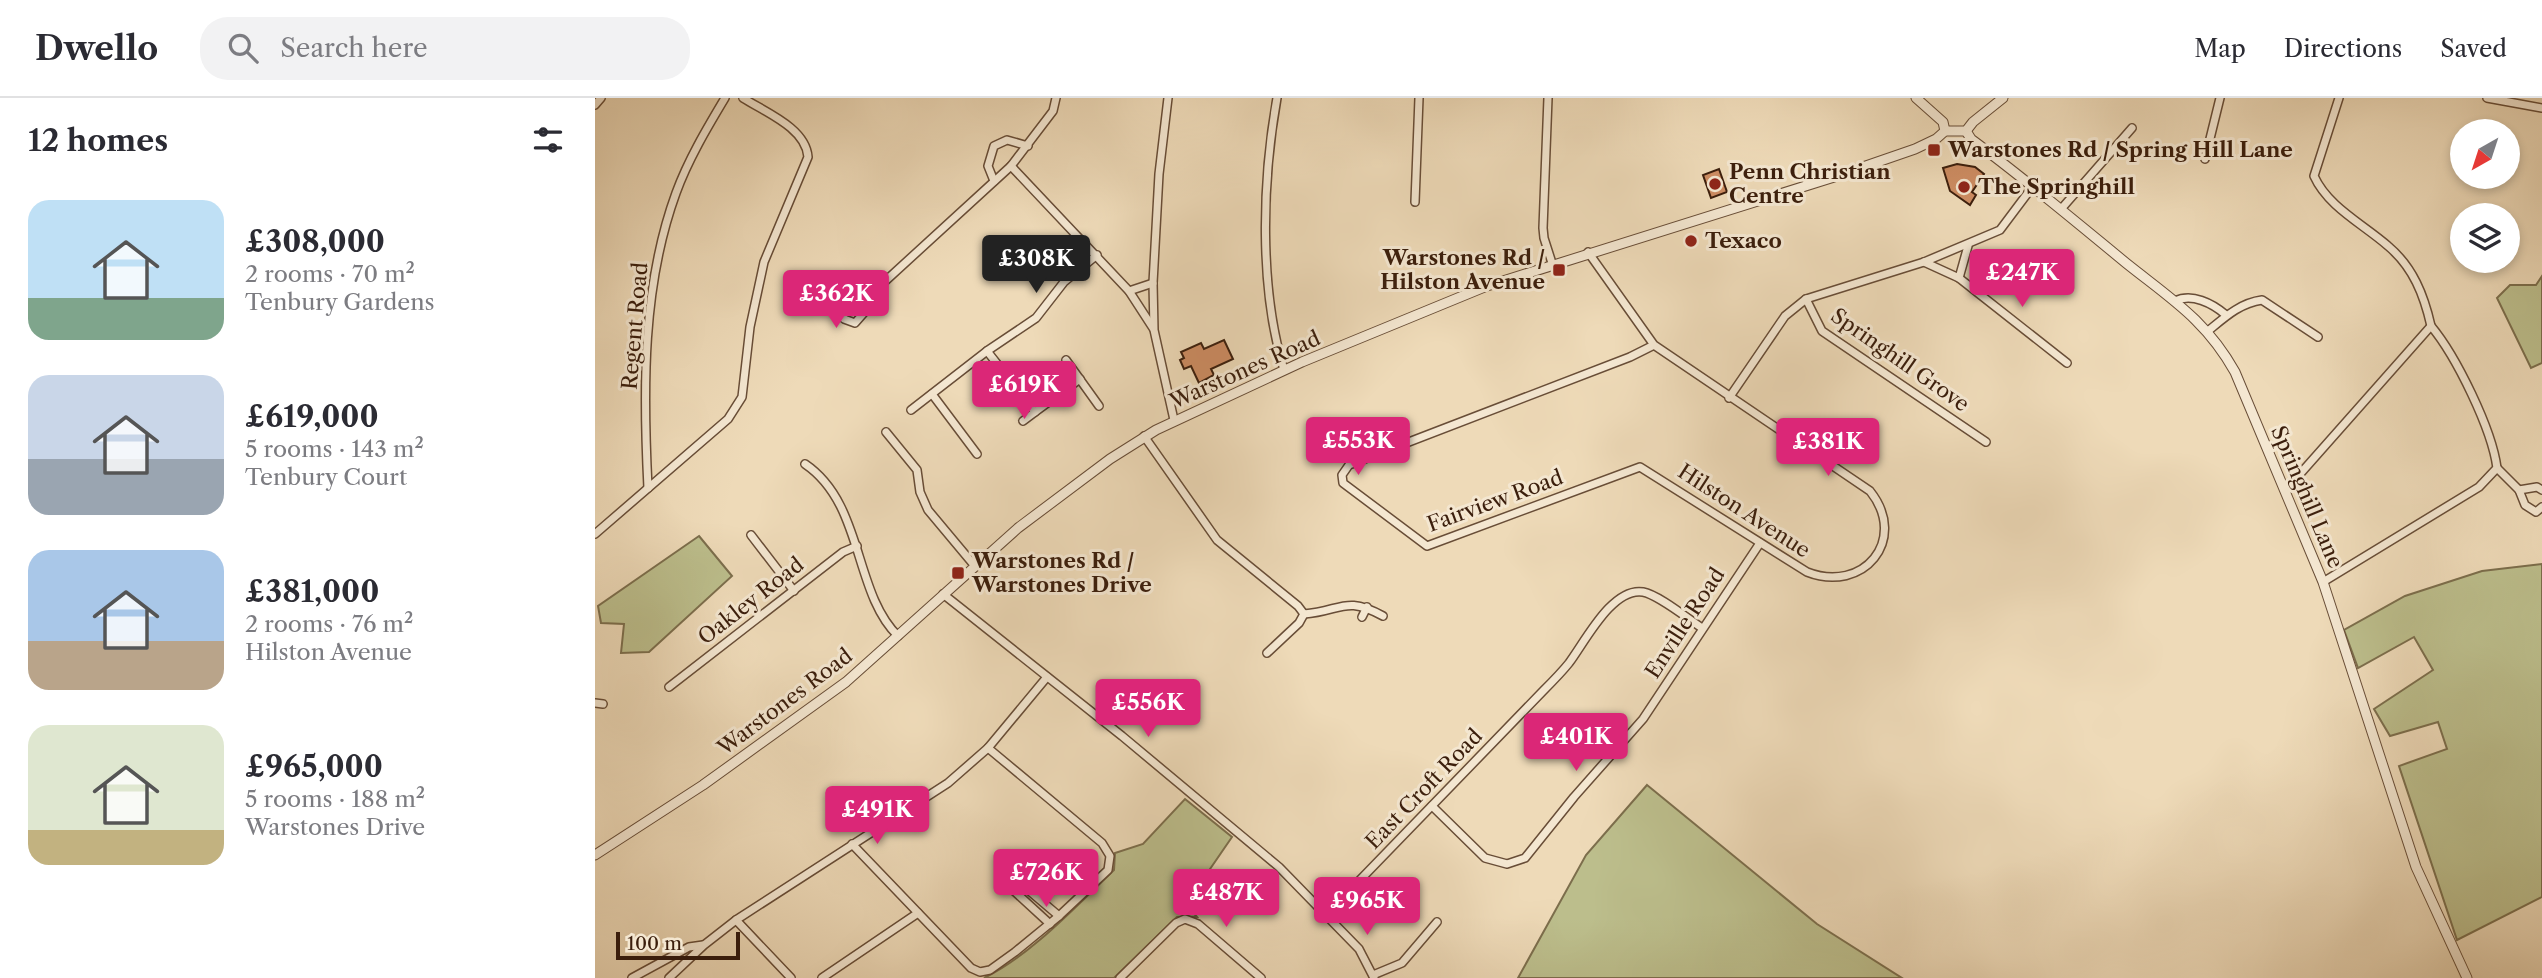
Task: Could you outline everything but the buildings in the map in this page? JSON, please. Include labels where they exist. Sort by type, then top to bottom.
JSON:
[{"type":"street","points":[[595,106],[600,98]]},
{"type":"street","name":"Regent Road","points":[[648,488],[646,370],[655,268],[676,193],[725,98]]},
{"type":"street","points":[[595,534],[728,419],[739,406],[744,387],[753,308],[764,262],[775,230],[807,163],[808,151],[802,138],[743,98]]},
{"type":"street","points":[[869,296],[1011,166],[1053,111],[1056,98]]},
{"type":"street","points":[[1168,98],[1159,174],[1153,283],[1154,330],[1174,420]]},
{"type":"street","points":[[1277,98],[1267,188],[1267,240],[1276,339],[1284,370]]},
{"type":"street","points":[[1415,202],[1419,98]]},
{"type":"street","points":[[1548,98],[1543,228],[1552,263]]},
{"type":"street","points":[[1916,98],[1943,122],[1945,131],[1966,131],[2003,98]]},
{"type":"street","points":[[2195,150],[2205,155],[2220,98]]},
{"type":"street","points":[[2339,98],[2314,176],[2322,191],[2397,255],[2423,292],[2431,326],[2446,343],[2494,447],[2497,468],[2519,490],[2525,505],[2536,512],[2542,507]]},
{"type":"street","points":[[2487,98],[2542,108]]},
{"type":"street","points":[[2061,208],[2132,128]]},
{"type":"street","name":"Warstones Road","points":[[595,855],[762,743],[846,682],[1018,527],[1144,436],[1284,370],[1430,307],[1552,263],[1831,178],[1915,149],[1936,139],[1945,131]]},
{"type":"street","name":"Springhill Lane","points":[[1966,131],[1971,139],[2175,301],[2208,331],[2235,372],[2323,582],[2416,867],[2467,978]]},
{"type":"street","points":[[993,181],[988,166],[994,146],[1007,140],[1028,146]]},
{"type":"street","points":[[1011,166],[1129,291],[1154,330]]},
{"type":"street","points":[[1729,398],[1753,367],[1785,316],[1806,299],[1968,246],[2000,230],[2033,186]]},
{"type":"street","points":[[1959,278],[1968,246]]},
{"type":"street","name":"Hilston Avenue","points":[[1588,252],[1654,345],[1729,398],[1860,482],[1881,504],[1886,528],[1874,559],[1858,571],[1840,578],[1819,577],[1759,543],[1646,469]]},
{"type":"street","points":[[911,410],[987,351],[1036,318],[1064,282],[1097,255]]},
{"type":"street","points":[[1924,262],[1959,278],[2067,363]]},
{"type":"street","points":[[1129,291],[1153,283]]},
{"type":"street","points":[[2175,301],[2185,296],[2219,309],[2226,315]]},
{"type":"street","name":"Springhill Grove","points":[[1806,299],[1822,331],[1986,442]]},
{"type":"street","points":[[2208,331],[2226,315],[2248,303],[2262,300],[2318,337]]},
{"type":"street","points":[[2285,491],[2431,326]]},
{"type":"street","name":"Fairview Road","points":[[1646,469],[1636,467],[1427,546],[1343,483],[1342,475],[1349,465],[1618,362],[1654,345]]},
{"type":"street","points":[[987,351],[1035,412]]},
{"type":"street","points":[[1066,360],[1099,406]]},
{"type":"street","points":[[1023,421],[1080,379]]},
{"type":"street","points":[[932,394],[977,454]]},
{"type":"street","points":[[886,432],[917,470],[920,492],[928,510],[974,565]]},
{"type":"street","points":[[1144,436],[1217,541],[1298,606],[1304,614]]},
{"type":"street","points":[[805,464],[817,472],[849,521],[879,613],[898,636]]},
{"type":"street","points":[[2323,582],[2479,487],[2497,468]]},
{"type":"street","points":[[2519,490],[2537,487],[2542,490]]},
{"type":"street","points":[[751,535],[793,591]]},
{"type":"street","name":"Enville Road","points":[[1432,806],[1485,858],[1507,864],[1525,858],[1574,797],[1643,719],[1759,543]]},
{"type":"street","name":"Oakley Road","points":[[670,687],[843,552],[857,546]]},
{"type":"street","name":"East Croft Road","points":[[1327,914],[1559,674],[1604,613],[1619,598],[1626,594],[1642,592],[1702,628]]},
{"type":"street","points":[[943,594],[1235,828],[1327,914],[1359,948],[1373,977],[1402,963],[1437,922]]},
{"type":"street","points":[[1304,614],[1326,612],[1347,604],[1367,607],[1383,616]]},
{"type":"street","points":[[1362,617],[1367,607]]},
{"type":"street","points":[[1267,653],[1299,623],[1304,614]]},
{"type":"street","points":[[669,978],[736,920],[929,797],[988,748],[1047,677]]},
{"type":"street","points":[[852,844],[971,968],[981,972],[996,967],[1050,924],[1108,870],[1110,856],[1102,843],[988,748]]},
{"type":"street","points":[[1050,924],[1013,890],[1013,882],[1019,882],[1059,916]]},
{"type":"street","points":[[822,978],[918,913]]},
{"type":"street","points":[[1122,977],[1178,921],[1185,919],[1198,924],[1261,978]]},
{"type":"street","points":[[736,920],[791,978]]},
{"type":"street","points":[[632,978],[689,947],[704,945]]},
{"type":"green space","points":[[2542,276],[2542,363],[2531,368],[2497,298],[2510,285],[2536,285]]},
{"type":"green space","points":[[699,536],[732,576],[649,652],[621,653],[624,624],[601,623],[598,606]]},
{"type":"green space","points":[[2542,564],[2542,897],[2457,940],[2399,766],[2447,749],[2438,722],[2390,736],[2374,709],[2433,670],[2414,637],[2358,668],[2344,630],[2405,596],[2482,571]]},
{"type":"green space","points":[[1647,785],[1817,924],[1902,978],[1518,978],[1586,855]]},
{"type":"green space","points":[[1185,799],[1232,837],[1186,904],[1197,917],[1177,917],[1114,978],[984,978],[1019,957],[1052,929],[1114,870],[1115,853],[1143,844]]},
{"type":"place","name":"Warstones Rd / Spring Hill Lane","points":[[1934,150]]},
{"type":"place","name":"Penn Christian Centre","points":[[1715,184]]},
{"type":"place","name":"The Springhill","points":[[1964,187]]},
{"type":"place","name":"Texaco","points":[[1691,241]]},
{"type":"place","name":"Warstones Rd / Hilston Avenue","points":[[1559,270]]},
{"type":"place","name":"Warstones Rd / Warstones Drive","points":[[958,573]]}]
